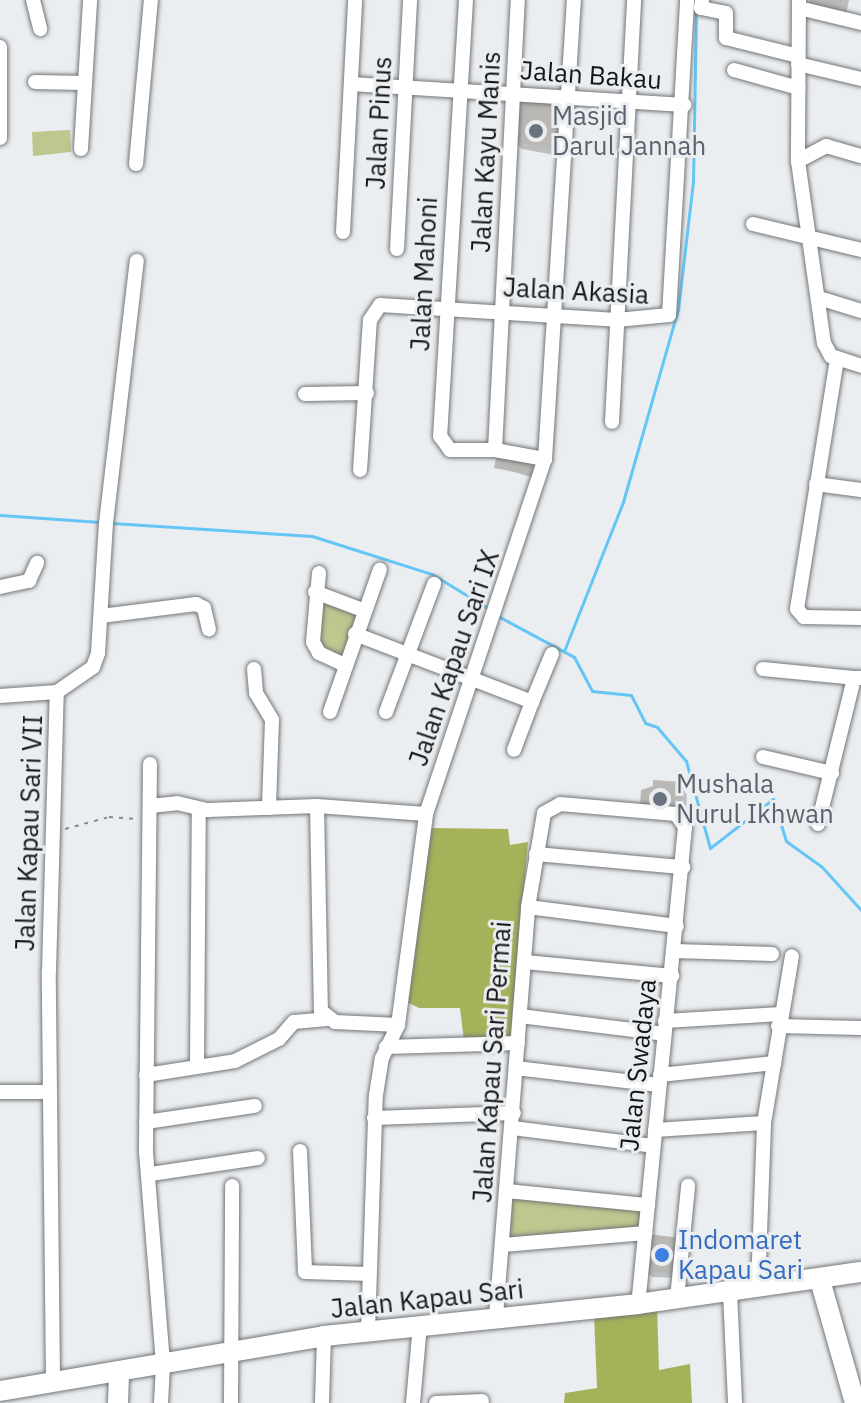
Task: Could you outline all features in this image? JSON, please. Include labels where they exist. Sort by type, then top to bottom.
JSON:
[{"type":"main road","name":"Jalan Kapau Sari","points":[[12,1394],[53,1381],[324,1336],[496,1316],[638,1304],[861,1272]]},
{"type":"main road","points":[[820,1280],[855,1403]]},
{"type":"main road","points":[[118,1403],[119,1371]]},
{"type":"street","points":[[33,0],[40,29]]},
{"type":"street","points":[[81,149],[90,0]]},
{"type":"street","points":[[136,164],[151,0]]},
{"type":"street","points":[[343,232],[355,0]]},
{"type":"street","name":"Jalan Pinus","points":[[397,249],[410,0]]},
{"type":"street","name":"Jalan Mahoni","points":[[466,0],[446,307],[441,440],[450,450],[495,450],[545,459]]},
{"type":"street","name":"Jalan Kayu Manis","points":[[495,450],[518,0]]},
{"type":"street","name":"Jalan Kapau Sari IX","points":[[368,1330],[374,1118],[386,1047],[398,1025],[426,814],[469,677],[497,605],[545,459],[571,95],[574,0]]},
{"type":"street","points":[[612,422],[634,0]]},
{"type":"street","name":"Jalan Akasia","points":[[360,470],[375,309],[386,304],[617,320],[661,320],[672,311],[687,0]]},
{"type":"street","points":[[702,0],[701,8],[726,13],[726,38],[861,79]]},
{"type":"street","points":[[861,23],[799,4],[798,161],[826,348],[837,359],[861,366]]},
{"type":"street","points":[[0,47],[0,138]]},
{"type":"street","points":[[734,70],[799,88]]},
{"type":"street","points":[[35,82],[83,83]]},
{"type":"street","name":"Jalan Bakau","points":[[351,84],[571,95],[684,105]]},
{"type":"street","points":[[798,161],[826,146],[861,156]]},
{"type":"street","points":[[753,224],[861,250]]},
{"type":"street","name":"Jalan Kapau Sari VII","points":[[53,1381],[49,1092],[57,692],[93,667],[101,616],[106,523],[137,261]]},
{"type":"street","points":[[819,298],[861,311]]},
{"type":"street","points":[[837,359],[798,612],[861,615]]},
{"type":"street","points":[[305,394],[367,393]]},
{"type":"street","points":[[816,484],[861,490]]},
{"type":"street","points":[[0,587],[25,584],[37,563]]},
{"type":"street","points":[[330,712],[363,610],[380,569]]},
{"type":"street","points":[[319,573],[313,642],[319,653],[345,665]]},
{"type":"street","points":[[386,712],[405,654],[434,584]]},
{"type":"street","points":[[315,592],[363,610]]},
{"type":"street","points":[[101,616],[196,604],[204,608],[209,629]]},
{"type":"street","points":[[355,634],[532,702]]},
{"type":"street","points":[[514,750],[552,654]]},
{"type":"street","points":[[254,669],[256,693],[272,720],[269,808]]},
{"type":"street","points":[[763,669],[857,678],[818,824]]},
{"type":"street","points":[[0,696],[57,692]]},
{"type":"street","points":[[763,757],[832,773]]},
{"type":"street","points":[[150,764],[146,1122],[163,1365],[161,1403]]},
{"type":"street","points":[[150,812],[177,803],[199,810],[317,806],[426,814]]},
{"type":"street","points":[[317,806],[319,1003],[327,1019]]},
{"type":"street","points":[[197,1066],[199,810]]},
{"type":"street","name":"Jalan Swadaya","points":[[548,810],[676,814],[685,831],[638,1304]]},
{"type":"street","name":"Jalan Kapau Sari Permai","points":[[496,1316],[528,907],[536,854],[548,810]]},
{"type":"street","points":[[536,854],[683,867]]},
{"type":"street","points":[[528,907],[677,926]]},
{"type":"street","points":[[675,951],[772,954]]},
{"type":"street","points":[[758,1288],[764,1123],[792,956]]},
{"type":"street","points":[[525,962],[672,976]]},
{"type":"street","points":[[520,1016],[664,1027],[780,1020],[861,1028]]},
{"type":"street","points":[[146,1075],[235,1061],[279,1039],[294,1022],[327,1019],[398,1025]]},
{"type":"street","points":[[386,1047],[518,1043]]},
{"type":"street","points":[[516,1068],[659,1080],[774,1063]]},
{"type":"street","points":[[0,1092],[49,1092]]},
{"type":"street","points":[[146,1122],[255,1106]]},
{"type":"street","points":[[374,1118],[513,1120],[654,1138],[764,1123]]},
{"type":"street","points":[[300,1151],[305,1272],[369,1274]]},
{"type":"street","points":[[151,1174],[258,1158]]},
{"type":"street","points":[[231,1403],[232,1186]]},
{"type":"street","points":[[677,1299],[688,1186]]},
{"type":"street","points":[[507,1191],[648,1205]]},
{"type":"street","points":[[503,1245],[645,1233]]},
{"type":"street","points":[[730,1292],[735,1403]]},
{"type":"street","points":[[413,1403],[420,1324]]},
{"type":"street","points":[[322,1403],[324,1336]]},
{"type":"street","points":[[436,1403],[482,1401]]},
{"type":"path","points":[[53,828],[150,812]]},
{"type":"green space","points":[[70,130],[71,152],[33,156],[32,132]]},
{"type":"green space","points":[[320,598],[357,611],[345,661],[320,651]]},
{"type":"green space","points":[[431,828],[508,829],[510,845],[528,842],[510,1040],[464,1041],[460,1008],[419,1008],[407,1002]]},
{"type":"green space","points":[[507,1191],[648,1205],[645,1233],[503,1245]]},
{"type":"green space","points":[[657,1306],[659,1370],[690,1364],[692,1403],[564,1403],[565,1393],[597,1388],[594,1314]]},
{"type":"building","points":[[811,0],[842,0],[839,15],[806,7]]},
{"type":"building","name":"Masjid Darul Jannah","points":[[518,98],[561,101],[562,121],[552,148],[511,141]]},
{"type":"building","points":[[497,454],[534,462],[531,475],[494,468]]},
{"type":"building","name":"Mushala Nurul Ikhwan","points":[[653,780],[682,782],[680,809],[640,808],[641,790],[653,786]]},
{"type":"building","name":"Indomaret Kapau Sari","points":[[648,1234],[681,1238],[677,1273],[644,1271]]},
{"type":"waterway","points":[[564,651],[623,502],[678,309],[693,182],[696,11]]},
{"type":"waterway","points":[[0,515],[100,522]]},
{"type":"waterway","points":[[112,523],[312,536],[432,574],[491,610]]},
{"type":"waterway","points":[[496,615],[574,657],[592,691],[631,695],[645,723],[657,727],[686,761],[710,848],[773,799],[786,841],[822,867],[861,910]]},
{"type":"place","name":"Masjid Darul Jannah","points":[[536,131]]},
{"type":"place","name":"Mushala Nurul Ikhwan","points":[[660,799]]},
{"type":"place","name":"Indomaret Kapau Sari","points":[[662,1255]]}]
